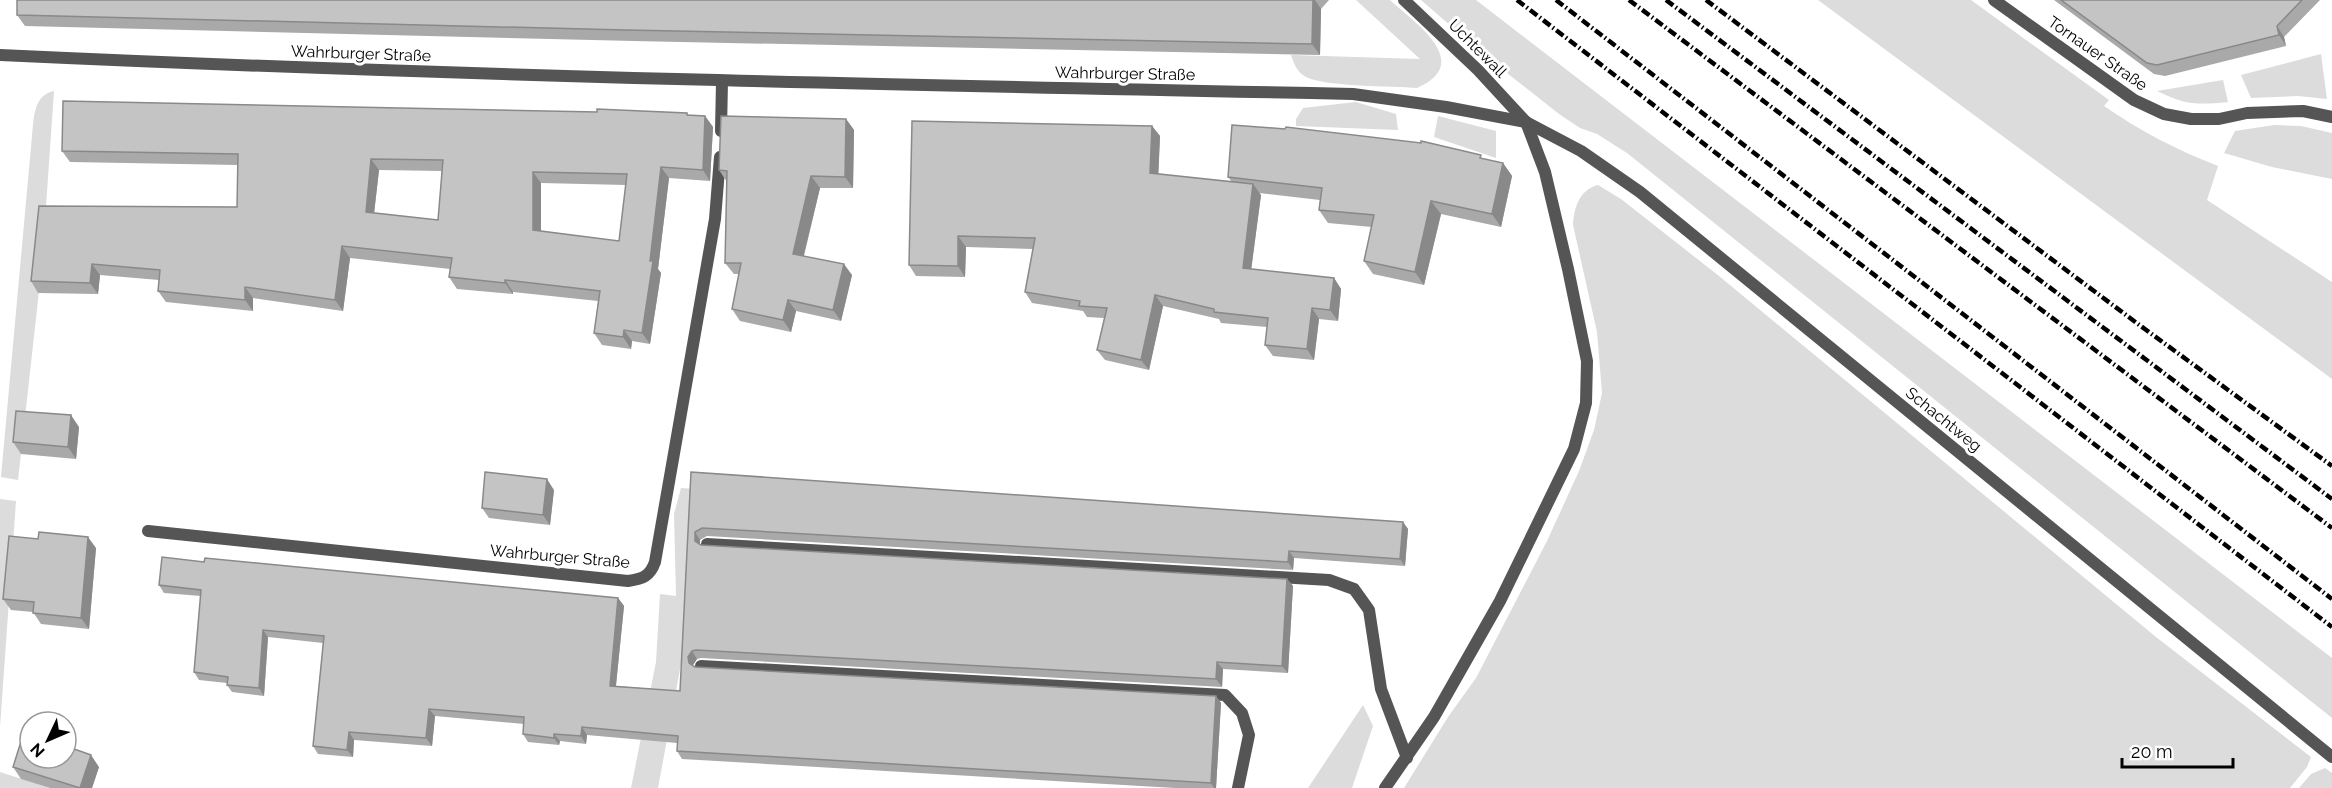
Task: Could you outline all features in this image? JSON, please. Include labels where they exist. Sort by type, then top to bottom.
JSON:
[{"type":"street","name":"Uchtewall","points":[[1404,0],[1478,70],[1526,122]]},
{"type":"street","name":"Tornauer Straße","points":[[1994,0],[2134,100],[2164,114],[2191,119],[2219,119],[2247,113],[2303,111],[2332,117]]},
{"type":"street","name":"Wahrburger Straße","points":[[0,55],[262,67],[722,81],[1353,94],[1446,107],[1526,122]]},
{"type":"street","name":"Wahrburger Straße","points":[[148,531],[628,581],[641,579],[651,572],[655,562],[714,219],[720,167],[722,81]]},
{"type":"street","name":"Schachtweg","points":[[1526,122],[1581,151],[1640,192],[2332,757]]},
{"type":"street","points":[[1385,788],[1407,758],[1459,674],[1534,535],[1574,449],[1586,403],[1587,361],[1568,269],[1545,172],[1526,122]]},
{"type":"street","points":[[707,544],[1329,580],[1354,588],[1369,610],[1381,688],[1407,758]]},
{"type":"street","points":[[701,666],[1225,695],[1242,713],[1249,735],[1238,788]]},
{"type":"shaded area","points":[[1356,0],[1390,0],[1425,31],[1441,55],[1441,67],[1434,78],[1417,88],[1328,83],[1300,73],[1291,55],[1420,59]]},
{"type":"shaded area","points":[[1421,0],[1476,0],[2332,658],[2332,718],[1627,153],[1559,114],[1483,54]]},
{"type":"shaded area","points":[[1818,0],[1971,0],[2109,100],[2104,106],[2159,139],[2218,166],[2207,200],[2332,282],[2332,379]]},
{"type":"shaded area","points":[[2321,54],[2327,99],[2298,96],[2251,98],[2241,75]]},
{"type":"shaded area","points":[[2223,80],[2228,102],[2191,103],[2157,91]]},
{"type":"shaded area","points":[[54,91],[42,264],[18,480],[1,477],[32,136],[38,103],[47,93]]},
{"type":"shaded area","points":[[1356,102],[1396,114],[1398,130],[1296,126],[1296,119],[1303,108]]},
{"type":"shaded area","points":[[1438,116],[1496,131],[1496,158],[1434,137]]},
{"type":"shaded area","points":[[2274,125],[2301,126],[2332,133],[2332,179],[2272,167],[2224,153],[2235,131]]},
{"type":"shaded area","points":[[1598,185],[1621,199],[1719,276],[2156,637],[2311,757],[2307,767],[2290,788],[1404,788],[1448,717],[1476,678],[1547,541],[1579,471],[1594,430],[1602,393],[1597,332],[1573,225],[1575,212],[1582,195]]},
{"type":"shaded area","points":[[681,488],[696,489],[681,664],[658,788],[631,788],[656,662],[660,594],[676,596],[674,514]]},
{"type":"shaded area","points":[[0,499],[16,501],[0,727]]},
{"type":"shaded area","points":[[1363,705],[1373,726],[1352,788],[1308,788]]},
{"type":"shaded area","points":[[2325,768],[2332,773],[2332,788],[2299,788],[2311,774]]},
{"type":"shaded area","points":[[0,772],[50,788],[0,788]]},
{"type":"building","points":[[17,0],[1313,0],[1312,44],[17,15]]},
{"type":"building","points":[[2061,0],[2302,0],[2277,26],[2279,35],[2157,65],[2147,63]]},
{"type":"building","points":[[63,101],[597,112],[597,109],[687,113],[687,115],[705,116],[703,170],[661,167],[650,261],[653,261],[642,333],[624,330],[623,337],[594,333],[600,291],[505,280],[505,283],[449,277],[452,258],[342,246],[335,300],[245,287],[245,300],[158,291],[160,270],[92,264],[90,283],[31,281],[39,206],[237,207],[238,154],[62,151]],"holes":[[[371,159],[443,160],[438,220],[366,212]],[[533,172],[627,174],[619,241],[533,230]]]},
{"type":"building","points":[[721,116],[846,119],[845,177],[811,176],[793,254],[844,264],[833,310],[788,300],[783,320],[732,309],[741,263],[725,263],[727,171],[719,170]]},
{"type":"building","points":[[912,121],[1152,126],[1150,173],[1253,184],[1243,268],[1334,278],[1330,310],[1312,308],[1307,349],[1265,345],[1268,318],[1214,312],[1214,309],[1155,295],[1141,360],[1097,350],[1107,308],[1079,306],[1080,301],[1025,292],[1035,238],[958,236],[958,266],[909,265]]},
{"type":"building","points":[[1232,125],[1285,129],[1286,127],[1421,143],[1421,141],[1481,155],[1480,158],[1503,163],[1492,214],[1431,201],[1415,272],[1364,261],[1374,215],[1319,210],[1322,188],[1228,177]]},
{"type":"building","points":[[16,411],[71,415],[68,447],[13,442]]},
{"type":"building","points":[[485,472],[547,479],[543,515],[482,508]]},
{"type":"building","points":[[691,472],[1403,522],[1400,559],[1289,551],[1288,562],[702,528],[695,532],[695,541],[701,545],[1287,579],[1282,666],[1217,662],[1216,679],[696,650],[692,651],[688,657],[689,663],[695,667],[1216,696],[1211,783],[677,751],[678,736],[582,727],[581,736],[554,734],[554,738],[523,734],[524,717],[429,709],[426,738],[349,732],[347,750],[313,746],[324,636],[263,630],[259,688],[227,685],[228,677],[194,672],[201,590],[159,585],[162,557],[204,562],[205,558],[618,598],[610,686],[680,691]]},
{"type":"building","points":[[39,532],[88,537],[81,618],[33,613],[34,602],[3,599],[9,536],[38,539]]},
{"type":"building","points":[[78,750],[91,755],[80,788],[23,770],[78,770]]},
{"type":"building","points":[[18,751],[18,769],[13,767]]},
{"type":"railway","points":[[1517,0],[2332,627]]},
{"type":"railway","points":[[1556,0],[2332,599]]},
{"type":"railway","points":[[1629,0],[2332,528]]},
{"type":"railway","points":[[1666,0],[2332,499]]},
{"type":"railway","points":[[1706,0],[2138,324],[2332,466]]}]
